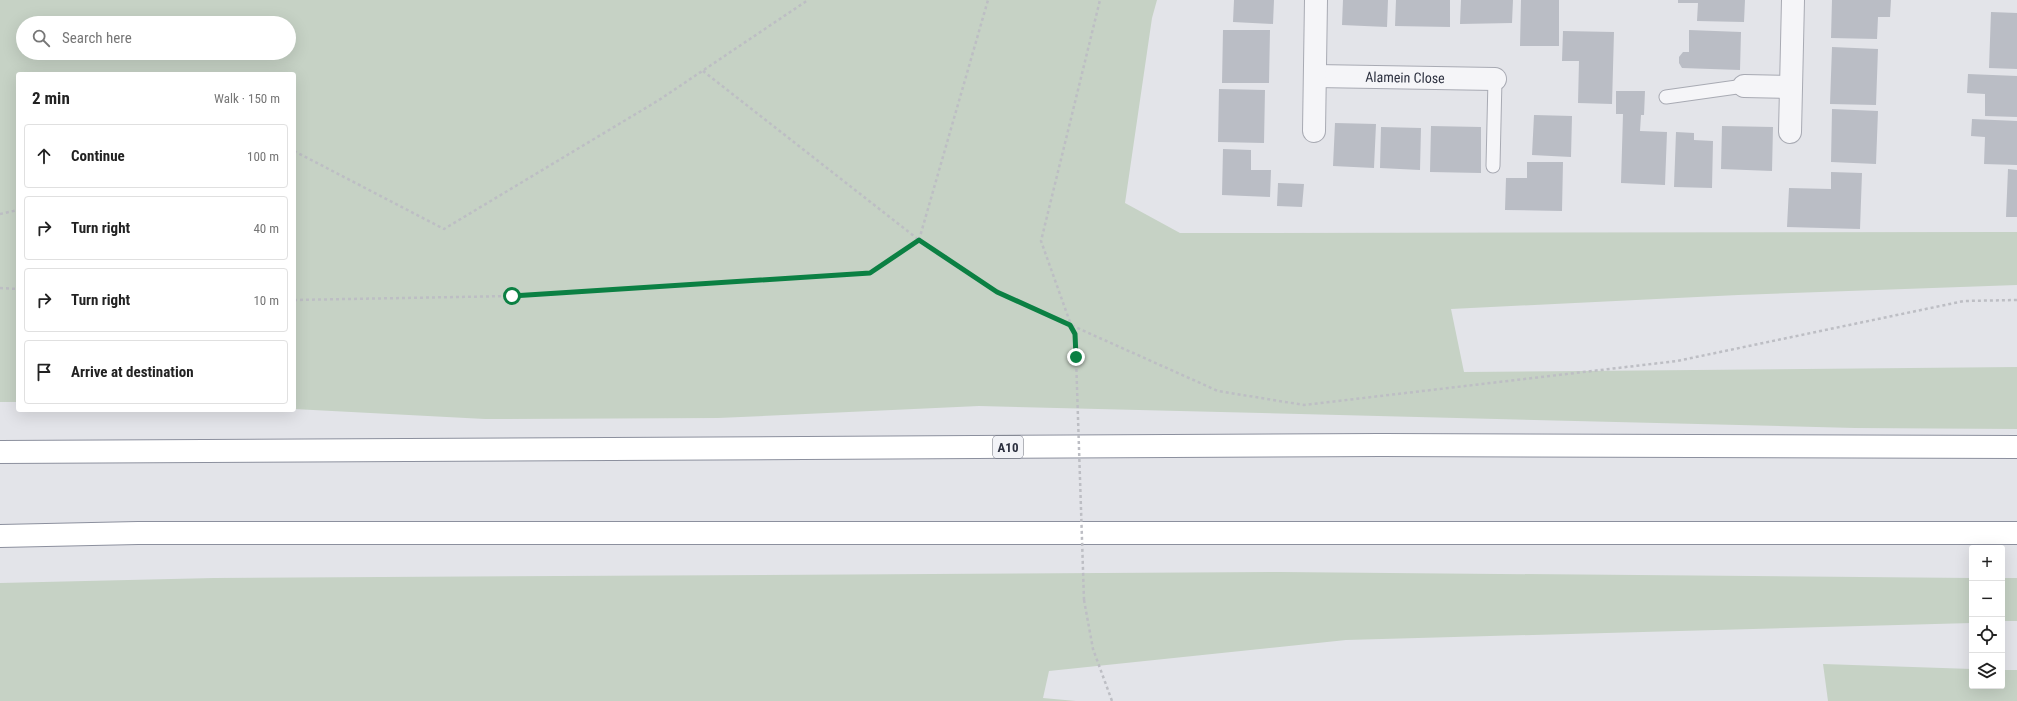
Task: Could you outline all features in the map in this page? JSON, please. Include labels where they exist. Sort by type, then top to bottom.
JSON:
[{"type":"highway","name":"A10","points":[[0,452],[1381,445],[2017,447]]},
{"type":"highway","points":[[0,536],[202,533],[2017,533]]},
{"type":"street","points":[[1314,131],[1316,0]]},
{"type":"street","points":[[1790,132],[1793,0]]},
{"type":"street","name":"Alamein Close","points":[[1316,76],[1495,79]]},
{"type":"street","points":[[1744,86],[1790,87]]},
{"type":"lane","points":[[1494,166],[1495,79]]},
{"type":"lane","points":[[1666,97],[1744,86]]},
{"type":"path","points":[[296,152],[444,229],[659,100],[808,0]]},
{"type":"path","points":[[296,300],[512,296],[870,273],[919,240],[988,0]]},
{"type":"path","points":[[1100,0],[1041,241],[1070,325],[1075,334],[1084,600],[1093,649],[1112,701]]},
{"type":"path","points":[[703,71],[919,240],[997,292],[1218,391],[1304,405],[1676,361],[1964,301],[2017,300]]},
{"type":"path","points":[[0,214],[16,210]]},
{"type":"path","points":[[0,288],[16,289]]},
{"type":"green space","points":[[0,0],[1157,0],[1152,18],[1125,203],[1180,233],[2017,232],[2017,285],[1738,295],[1451,309],[1464,372],[2017,367],[2017,429],[1855,428],[979,406],[718,418],[485,419],[296,409],[296,72],[16,72],[16,402],[0,402]]},
{"type":"green space","points":[[1280,572],[1969,578],[1969,623],[1346,640],[1049,671],[1043,698],[1076,701],[0,701],[0,583],[214,578]]},
{"type":"green space","points":[[2005,578],[2017,578],[2017,621],[2005,621]]},
{"type":"green space","points":[[1823,664],[1969,669],[1969,689],[2005,689],[2005,670],[2017,670],[2017,701],[1828,701]]},
{"type":"building","points":[[1234,0],[1274,0],[1273,24],[1233,22]]},
{"type":"building","points":[[1343,0],[1388,0],[1387,27],[1342,25]]},
{"type":"building","points":[[1396,0],[1450,0],[1450,27],[1395,26]]},
{"type":"building","points":[[1461,0],[1513,0],[1512,23],[1460,24]]},
{"type":"building","points":[[1521,0],[1559,0],[1559,46],[1520,46]]},
{"type":"building","points":[[1678,0],[1745,0],[1744,22],[1697,21],[1698,3],[1678,3]]},
{"type":"building","points":[[1832,0],[1891,0],[1890,17],[1878,17],[1877,39],[1831,38]]},
{"type":"building","points":[[1991,12],[2017,13],[2017,69],[1989,68]]},
{"type":"building","points":[[1223,30],[1270,30],[1269,83],[1222,83]]},
{"type":"building","points":[[1689,30],[1741,32],[1740,70],[1682,68],[1679,63],[1679,57],[1683,52],[1689,52]]},
{"type":"building","points":[[1563,31],[1614,32],[1612,104],[1578,103],[1579,61],[1562,61]]},
{"type":"building","points":[[1832,47],[1878,49],[1876,105],[1830,104]]},
{"type":"building","points":[[1968,74],[2017,76],[2017,117],[1985,116],[1985,94],[1967,93]]},
{"type":"building","points":[[1219,89],[1265,90],[1264,143],[1218,142]]},
{"type":"building","points":[[1616,91],[1645,91],[1644,115],[1641,115],[1640,131],[1667,132],[1665,185],[1621,183],[1623,114],[1616,114]]},
{"type":"building","points":[[1832,109],[1878,111],[1876,164],[1831,162]]},
{"type":"building","points":[[1534,115],[1572,116],[1571,157],[1532,155]]},
{"type":"building","points":[[1972,119],[2017,121],[2017,165],[1984,164],[1985,137],[1971,136]]},
{"type":"building","points":[[1335,123],[1376,124],[1374,168],[1333,166]]},
{"type":"building","points":[[1431,126],[1481,127],[1481,173],[1430,172]]},
{"type":"building","points":[[1722,126],[1773,127],[1772,171],[1721,169]]},
{"type":"building","points":[[1381,127],[1421,128],[1420,170],[1380,168]]},
{"type":"building","points":[[1676,132],[1694,133],[1694,140],[1713,141],[1712,188],[1674,187]]},
{"type":"building","points":[[1223,149],[1251,150],[1251,170],[1271,170],[1270,197],[1222,195]]},
{"type":"building","points":[[1527,162],[1563,162],[1562,211],[1505,210],[1506,178],[1527,178]]},
{"type":"building","points":[[2008,169],[2017,170],[2017,217],[2006,217]]},
{"type":"building","points":[[1831,172],[1862,173],[1860,229],[1787,227],[1789,188],[1831,189]]},
{"type":"building","points":[[1278,183],[1304,184],[1302,207],[1277,206]]},
{"type":"route","points":[[512,296],[870,273],[919,240],[997,292],[1070,325],[1075,334],[1076,357]]}]
